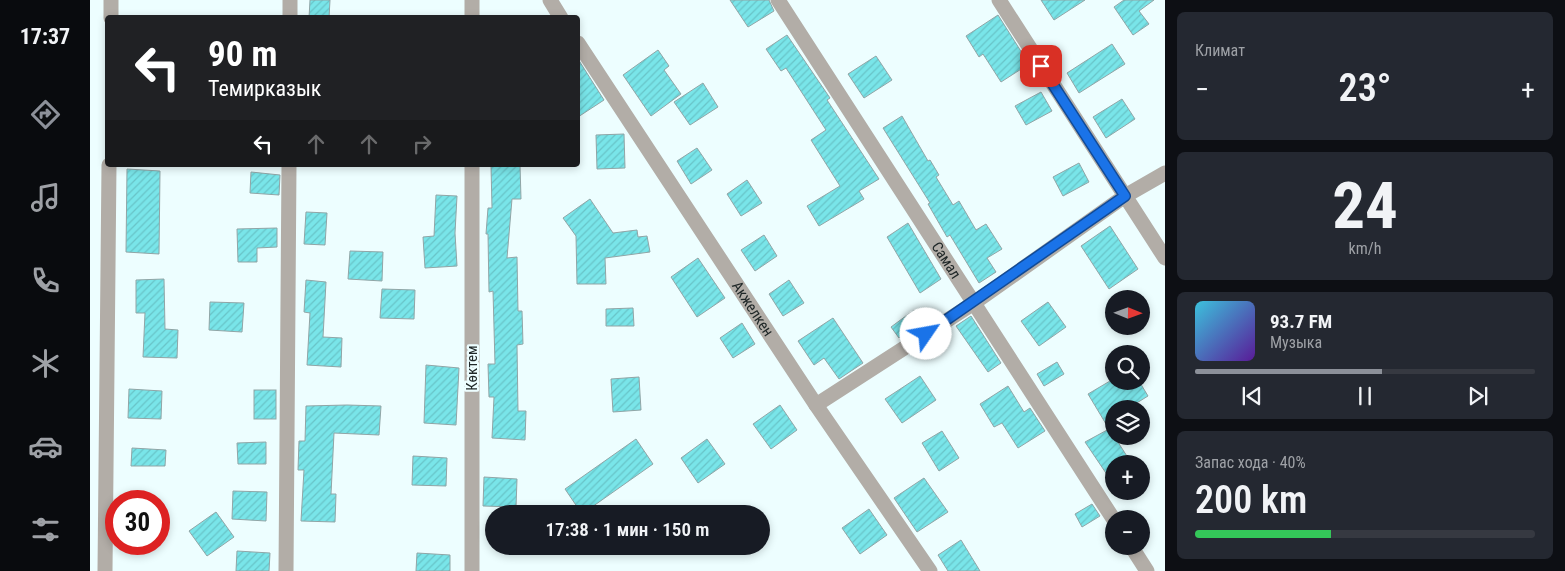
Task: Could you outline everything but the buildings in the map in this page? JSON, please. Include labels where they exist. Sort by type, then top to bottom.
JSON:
[{"type":"street","points":[[111,0],[111,15]]},
{"type":"street","points":[[290,0],[290,15]]},
{"type":"street","points":[[472,0],[472,15]]},
{"type":"street","points":[[550,0],[559,15]]},
{"type":"street","name":"Самал","points":[[778,0],[1108,510]]},
{"type":"street","points":[[999,0],[1165,258]]},
{"type":"street","name":"Акжелкен","points":[[580,46],[816,405],[930,571]]},
{"type":"street","points":[[105,571],[109,167]]},
{"type":"street","points":[[286,571],[289,167]]},
{"type":"street","name":"Көктем","points":[[472,167],[472,571]]},
{"type":"street","points":[[816,405],[974,303],[1125,196],[1165,173]]},
{"type":"street","points":[[1137,555],[1147,571]]},
{"type":"route","points":[[926,334],[974,303],[1125,196],[1041,66]]}]
